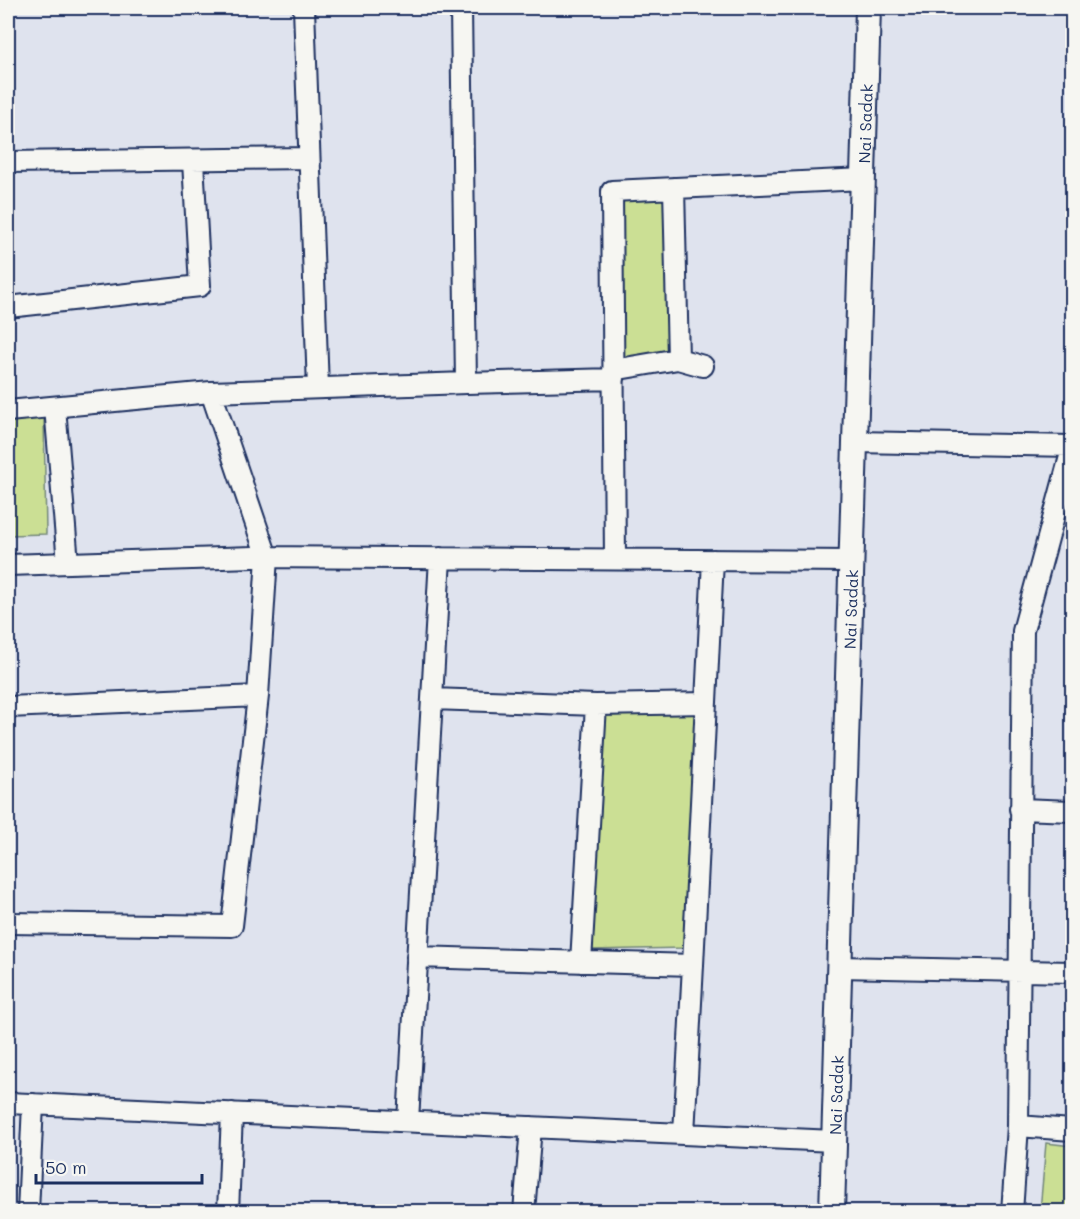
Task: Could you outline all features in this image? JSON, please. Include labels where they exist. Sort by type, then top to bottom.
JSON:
[{"type":"street","points":[[304,8],[318,388]]},
{"type":"street","points":[[461,8],[466,383]]},
{"type":"street","name":"Nai Sadak","points":[[832,1212],[868,8]]},
{"type":"street","points":[[8,162],[309,158]]},
{"type":"street","points":[[8,307],[200,286],[193,161]]},
{"type":"street","points":[[615,559],[612,191],[863,179]]},
{"type":"street","points":[[674,188],[678,359]]},
{"type":"street","points":[[8,411],[211,392],[466,383],[614,374],[678,359],[703,366]]},
{"type":"street","points":[[8,923],[232,926],[258,696],[267,557],[211,392]]},
{"type":"street","points":[[55,407],[68,563]]},
{"type":"street","points":[[855,442],[1072,447],[1023,631],[1018,1126],[1012,1212]]},
{"type":"street","points":[[8,565],[267,557],[851,561]]},
{"type":"street","points":[[408,1121],[440,558]]},
{"type":"street","points":[[684,1134],[713,560]]},
{"type":"street","points":[[8,707],[258,696]]},
{"type":"street","points":[[432,699],[596,705],[706,703]]},
{"type":"street","points":[[581,962],[596,705]]},
{"type":"street","points":[[1020,809],[1072,811]]},
{"type":"street","points":[[417,957],[693,965]]},
{"type":"street","points":[[839,967],[1072,972]]},
{"type":"street","points":[[8,1103],[834,1141]]},
{"type":"street","points":[[28,1212],[33,1104]]},
{"type":"street","points":[[228,1212],[232,1113]]},
{"type":"street","points":[[1018,1126],[1072,1130]]},
{"type":"street","points":[[524,1212],[531,1127]]},
{"type":"green space","points":[[666,198],[670,351],[621,360],[621,199]]},
{"type":"green space","points":[[44,417],[46,534],[8,535],[8,421]]},
{"type":"green space","points":[[695,712],[683,948],[591,950],[605,716]]},
{"type":"green space","points":[[1046,1143],[1072,1146],[1072,1211],[1040,1211]]}]
